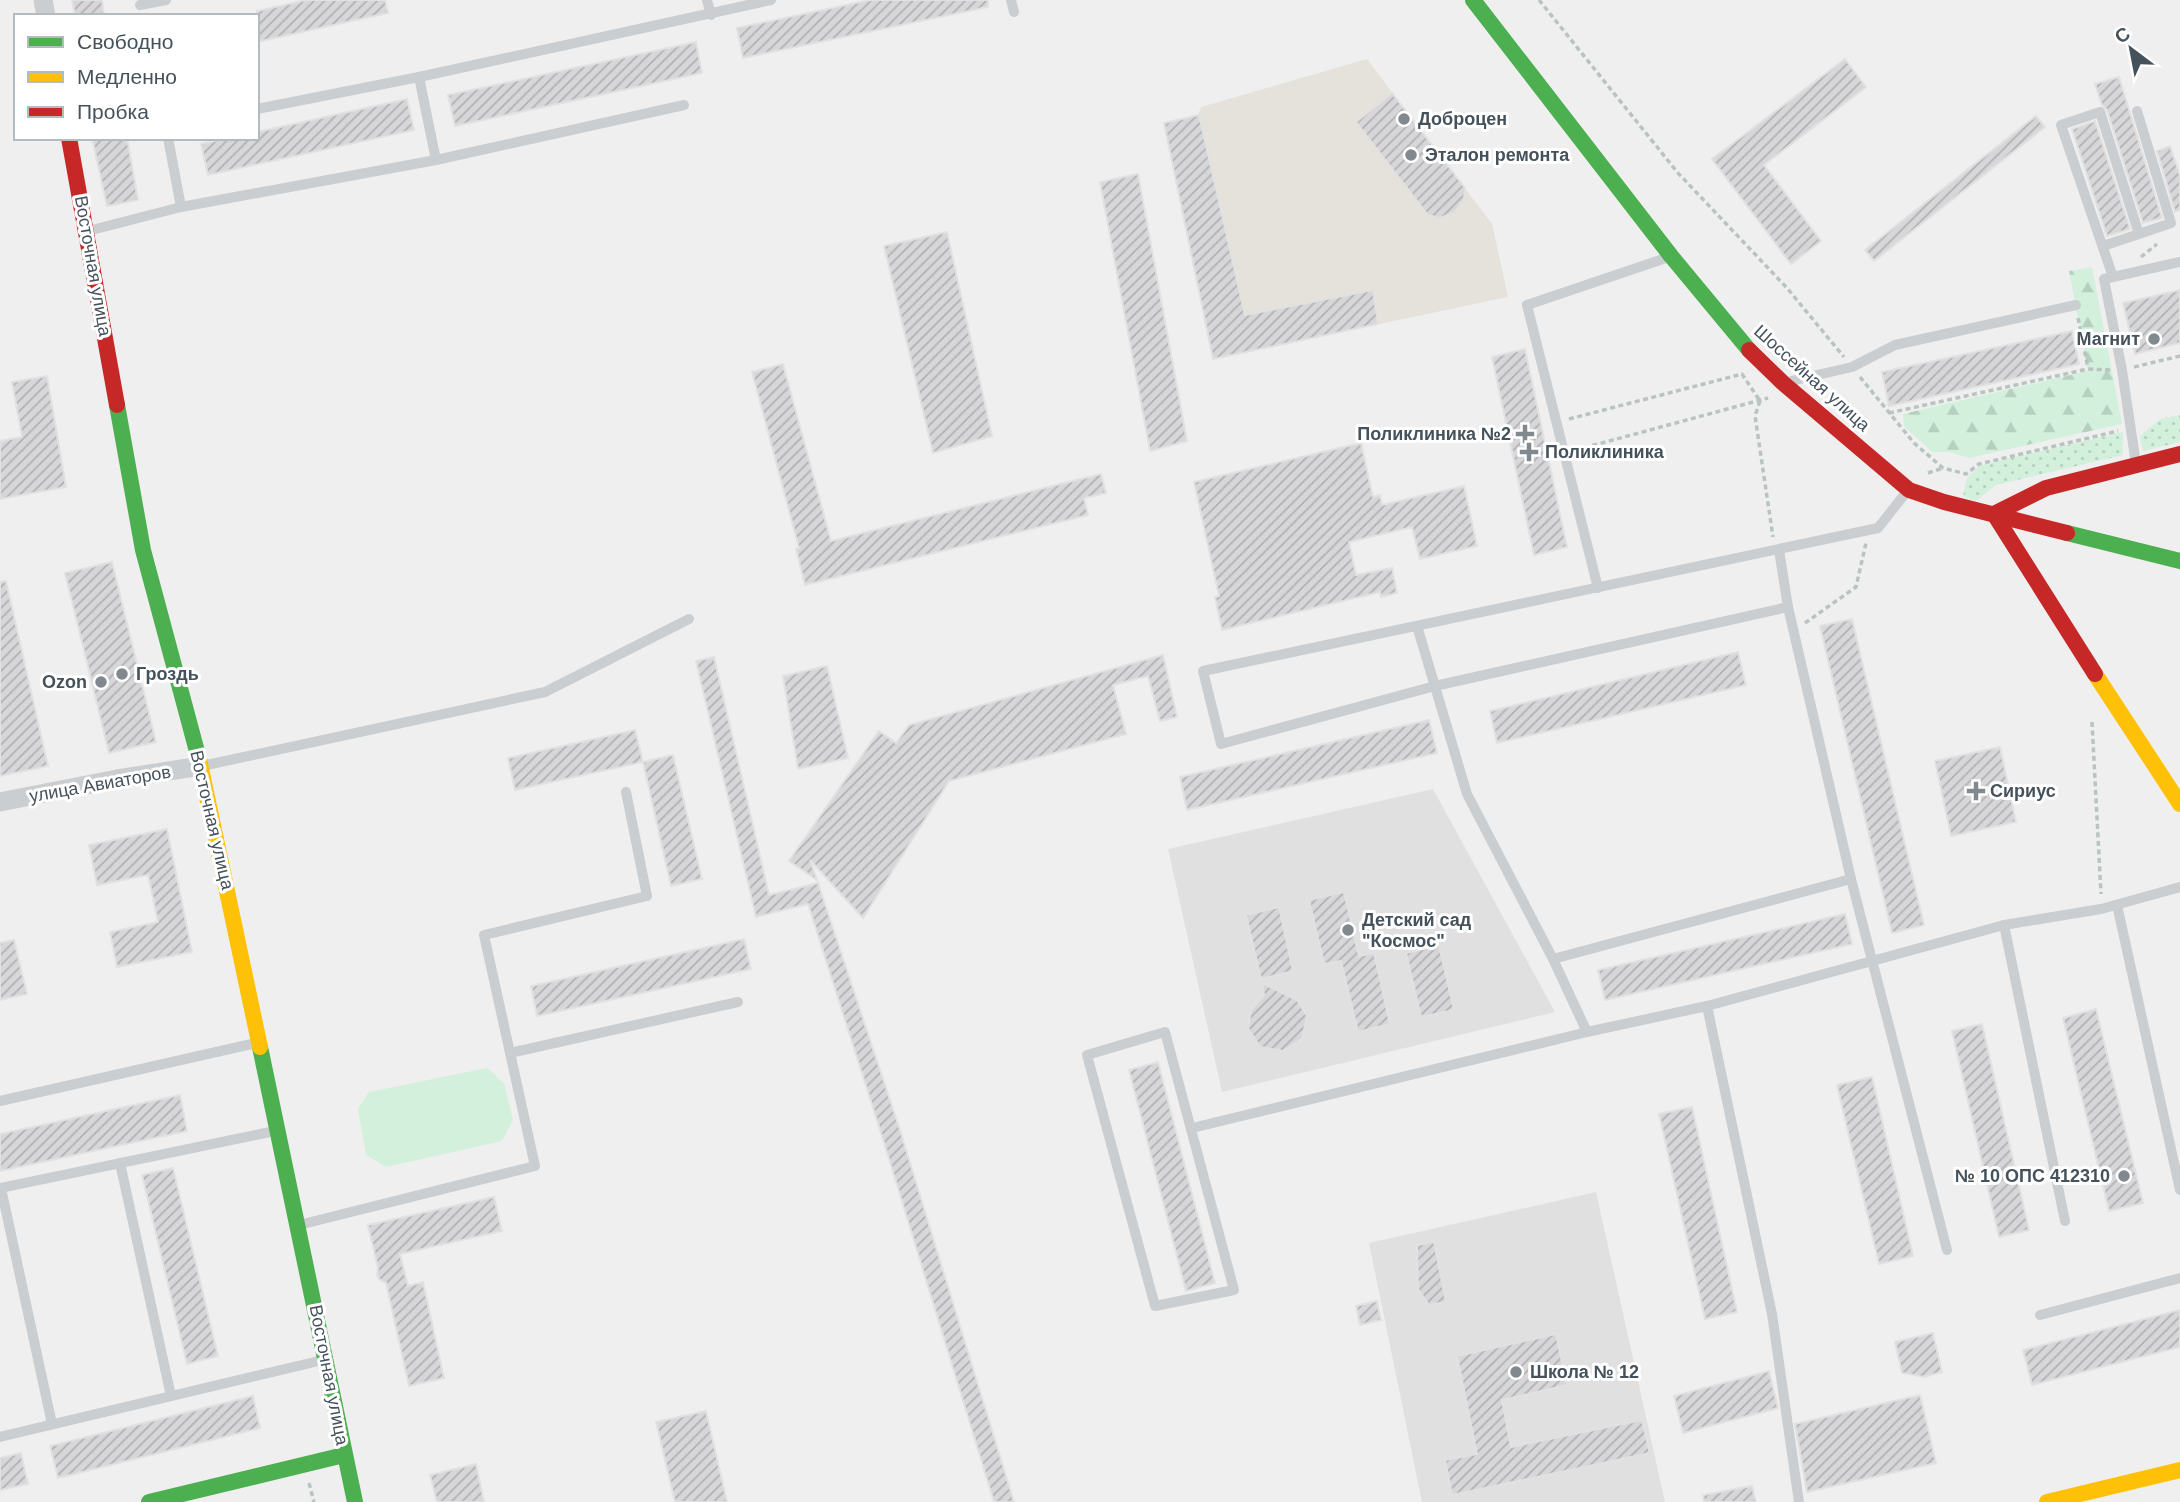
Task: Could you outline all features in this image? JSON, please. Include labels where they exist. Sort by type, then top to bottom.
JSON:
[{"type":"street","name":"Шоссейная улица","points":[[1473,0],[1671,256],[1748,349],[1783,383],[1909,489],[1944,502],[2180,561]]},
{"type":"street","name":"Восточная улица","points":[[69,140],[143,550],[201,766],[355,1502]]},
{"type":"street","points":[[2180,454],[2046,488],[1994,514],[2180,804]]},
{"type":"street","name":"улица Авиаторов","points":[[0,802],[201,766]]},
{"type":"street","points":[[149,1502],[344,1455]]},
{"type":"street","points":[[2048,1502],[2180,1470]]},
{"type":"lane","points":[[141,7],[166,0]]},
{"type":"lane","points":[[707,0],[711,15]]},
{"type":"lane","points":[[259,109],[419,77],[771,0]]},
{"type":"lane","points":[[1012,0],[1014,12]]},
{"type":"lane","points":[[419,77],[436,159]]},
{"type":"lane","points":[[87,231],[180,207],[436,159],[684,105]]},
{"type":"lane","points":[[2103,246],[2171,223],[2137,111]]},
{"type":"lane","points":[[2115,276],[2062,125],[2100,112],[2139,234]]},
{"type":"lane","points":[[168,140],[180,207]]},
{"type":"lane","points":[[1598,588],[1527,305],[1671,256]]},
{"type":"lane","points":[[2136,465],[2122,370],[2104,279],[2180,262]]},
{"type":"lane","points":[[1783,383],[1852,367],[1895,345],[2076,305]]},
{"type":"lane","points":[[1788,607],[1435,686],[1221,744],[1203,671],[1878,528],[1909,489]]},
{"type":"lane","points":[[1777,550],[1871,962],[1947,1250]]},
{"type":"lane","points":[[201,766],[544,692],[689,618]]},
{"type":"lane","points":[[1417,626],[1467,794],[1553,959],[1587,1032]]},
{"type":"lane","points":[[299,1225],[535,1166],[484,935],[648,896],[626,792]]},
{"type":"lane","points":[[1553,959],[1851,879]]},
{"type":"lane","points":[[1192,1128],[1587,1032],[1707,1006],[2004,925],[2101,909],[2180,887]]},
{"type":"lane","points":[[2117,905],[2180,1190]]},
{"type":"lane","points":[[2004,925],[2065,1221]]},
{"type":"lane","points":[[510,1053],[738,1002]]},
{"type":"lane","points":[[1707,1006],[1772,1314],[1799,1502]]},
{"type":"lane","points":[[1165,1032],[1192,1128],[1234,1290],[1155,1306],[1087,1055],[1165,1032]]},
{"type":"lane","points":[[0,1101],[260,1042]]},
{"type":"lane","points":[[52,1424],[1,1188],[279,1130]]},
{"type":"lane","points":[[120,1163],[171,1396]]},
{"type":"lane","points":[[2040,1315],[2180,1278]]},
{"type":"lane","points":[[0,1437],[326,1359]]},
{"type":"path","points":[[1539,0],[1678,173],[1787,288],[1914,443],[1943,468],[1966,474],[1979,464],[2131,428]]},
{"type":"path","points":[[2115,276],[2159,242]]},
{"type":"path","points":[[2076,305],[2088,369]]},
{"type":"path","points":[[1889,413],[2088,369],[2122,370],[2180,356]]},
{"type":"path","points":[[1556,422],[1742,374],[1760,401]]},
{"type":"path","points":[[1564,453],[1760,401]]},
{"type":"path","points":[[1760,401],[1755,416],[1777,550]]},
{"type":"path","points":[[1794,631],[1856,587],[1867,541],[1878,528]]},
{"type":"path","points":[[2092,722],[2101,909]]},
{"type":"shaded area","points":[[1367,59],[1492,224],[1508,297],[1213,359],[1164,123],[1198,115],[1201,107]]},
{"type":"shaded area","name":"Детский сад \"Космос\"","points":[[1433,789],[1555,1012],[1222,1092],[1168,849]]},
{"type":"shaded area","name":"Школа № 12","points":[[1596,1192],[1665,1502],[1422,1502],[1369,1243]]},
{"type":"green space","points":[[2092,267],[2122,424],[1969,458],[1949,452],[1932,452],[1904,426],[1903,414],[2088,371],[2069,271]]},
{"type":"green space","points":[[2180,415],[2180,442],[2143,451],[2140,436],[2160,419]]},
{"type":"green space","points":[[2123,432],[2123,455],[1996,485],[1976,501],[1963,496],[1967,478],[1981,465]]},
{"type":"green space","points":[[487,1068],[504,1083],[513,1120],[502,1141],[386,1167],[366,1155],[358,1109],[369,1092]]},
{"type":"building","points":[[72,0],[102,0],[104,14],[75,14]]},
{"type":"building","points":[[306,0],[385,0],[388,13],[259,42],[257,11]]},
{"type":"building","points":[[870,0],[988,0],[988,7],[743,58],[737,28]]},
{"type":"building","points":[[696,42],[702,73],[455,126],[448,95]]},
{"type":"building","points":[[1845,59],[1866,87],[1764,165],[1821,241],[1791,264],[1712,159]]},
{"type":"building","points":[[2119,77],[2162,218],[2143,223],[2107,110],[2102,105],[2095,84]]},
{"type":"building","name":"Эталон ремонта","points":[[1392,93],[1465,188],[1464,199],[1455,212],[1440,218],[1428,215],[1356,122]]},
{"type":"building","points":[[407,99],[414,130],[208,175],[201,144],[218,140],[259,140],[259,132]]},
{"type":"building","points":[[1199,115],[1245,315],[1373,290],[1378,324],[1213,359],[1164,123]]},
{"type":"building","points":[[2036,116],[2045,127],[1874,261],[1865,250]]},
{"type":"building","points":[[2095,121],[2130,229],[2107,236],[2072,129]]},
{"type":"building","points":[[92,140],[127,140],[138,200],[107,206]]},
{"type":"building","points":[[2170,146],[2180,176],[2180,210],[2175,212],[2157,151]]},
{"type":"building","points":[[1138,174],[1187,441],[1150,451],[1100,182]]},
{"type":"building","points":[[947,232],[992,436],[933,453],[884,246]]},
{"type":"building","points":[[2180,290],[2180,343],[2135,354],[2123,303]]},
{"type":"building","points":[[2072,331],[2079,364],[1889,406],[1882,372]]},
{"type":"building","name":"Поликлиника","points":[[1525,349],[1567,547],[1534,555],[1492,357]]},
{"type":"building","points":[[783,364],[831,541],[1101,474],[1106,493],[1084,498],[1088,515],[805,585],[796,549],[799,548],[752,372]]},
{"type":"building","points":[[47,376],[66,487],[0,499],[0,441],[22,437],[12,382]]},
{"type":"building","points":[[1361,443],[1373,497],[1380,495],[1382,505],[1464,486],[1477,546],[1420,559],[1412,527],[1349,542],[1356,575],[1392,568],[1397,593],[1381,597],[1380,592],[1222,630],[1215,597],[1219,596],[1194,482]]},
{"type":"building","points":[[112,562],[156,742],[109,753],[65,573]]},
{"type":"building","points":[[6,581],[48,766],[0,776],[0,582]]},
{"type":"building","points":[[1852,619],[1924,925],[1892,933],[1820,626]]},
{"type":"building","points":[[1738,652],[1746,685],[1497,743],[1490,711]]},
{"type":"building","points":[[1163,655],[1177,717],[1160,721],[1148,676],[1113,685],[1126,734],[949,781],[863,918],[810,860],[817,880],[789,861],[879,731],[896,743],[909,725]]},
{"type":"building","points":[[714,657],[769,895],[818,883],[900,1130],[1014,1502],[994,1502],[808,904],[756,917],[696,661]]},
{"type":"building","points":[[827,666],[848,758],[798,769],[783,676]]},
{"type":"building","points":[[1429,720],[1437,753],[1187,810],[1180,777]]},
{"type":"building","points":[[635,730],[643,762],[515,790],[508,758]]},
{"type":"building","name":"Сириус","points":[[2000,747],[2016,822],[1951,836],[1935,761]]},
{"type":"building","points":[[673,755],[702,879],[671,886],[643,762]]},
{"type":"building","points":[[167,829],[192,952],[117,967],[110,932],[158,922],[148,875],[97,885],[89,845]]},
{"type":"building","points":[[1344,892],[1359,956],[1374,953],[1390,1024],[1358,1032],[1341,961],[1324,964],[1309,900]]},
{"type":"building","points":[[1279,907],[1293,971],[1261,979],[1246,915]]},
{"type":"building","points":[[1845,914],[1852,944],[1605,1000],[1598,970]]},
{"type":"building","points":[[744,939],[751,969],[537,1016],[531,986]]},
{"type":"building","points":[[14,940],[27,994],[0,1000],[0,943]]},
{"type":"building","points":[[1439,945],[1454,1010],[1421,1017],[1406,953]]},
{"type":"building","points":[[1262,983],[1297,1000],[1307,1016],[1302,1039],[1283,1051],[1260,1047],[1248,1028],[1251,1010],[1264,995]]},
{"type":"building","points":[[2096,1009],[2143,1203],[2109,1211],[2063,1018]]},
{"type":"building","points":[[1982,1024],[2029,1230],[1999,1237],[1952,1031]]},
{"type":"building","points":[[1158,1062],[1215,1283],[1186,1291],[1129,1070]]},
{"type":"building","points":[[1872,1077],[1913,1256],[1879,1264],[1837,1085]]},
{"type":"building","points":[[180,1095],[187,1131],[0,1171],[0,1134]]},
{"type":"building","points":[[1692,1107],[1737,1312],[1705,1319],[1659,1114]]},
{"type":"building","points":[[173,1168],[218,1356],[187,1364],[142,1175]]},
{"type":"building","points":[[494,1197],[502,1231],[400,1254],[408,1286],[423,1282],[444,1378],[409,1386],[386,1283],[377,1275],[378,1268],[368,1225]]},
{"type":"building","points":[[1434,1242],[1446,1302],[1429,1305],[1418,1289],[1417,1245]]},
{"type":"building","points":[[1377,1301],[1381,1320],[1360,1325],[1356,1306]]},
{"type":"building","points":[[2180,1310],[2180,1347],[2032,1385],[2023,1350]]},
{"type":"building","points":[[1933,1333],[1942,1372],[1924,1377],[1902,1373],[1895,1342]]},
{"type":"building","points":[[1556,1334],[1567,1385],[1502,1400],[1511,1447],[1642,1420],[1650,1453],[1452,1495],[1445,1460],[1477,1454],[1457,1356]]},
{"type":"building","points":[[1769,1371],[1778,1408],[1683,1433],[1674,1396]]},
{"type":"building","points":[[1920,1395],[1936,1463],[1807,1492],[1795,1424]]},
{"type":"building","points":[[253,1396],[260,1428],[58,1478],[50,1446]]},
{"type":"building","points":[[706,1411],[727,1502],[675,1502],[656,1422]]},
{"type":"building","points":[[21,1453],[28,1484],[0,1490],[0,1458]]},
{"type":"building","points":[[476,1464],[484,1502],[437,1502],[430,1475]]},
{"type":"building","points":[[1752,1486],[1756,1502],[1704,1502],[1703,1495]]},
{"type":"traffic: fast","points":[[1473,0],[1671,256],[1749,350]]},
{"type":"traffic: fast","points":[[117,405],[143,550],[199,759]]},
{"type":"traffic: fast","points":[[2067,533],[2180,561]]},
{"type":"traffic: fast","points":[[260,1047],[355,1502]]},
{"type":"traffic: fast","points":[[149,1502],[344,1455]]},
{"type":"traffic: slow","points":[[2095,674],[2180,804]]},
{"type":"traffic: slow","points":[[199,759],[260,1047]]},
{"type":"traffic: slow","points":[[2047,1502],[2180,1470]]},
{"type":"traffic: jam","points":[[69,140],[117,405]]},
{"type":"traffic: jam","points":[[1749,350],[1783,383],[1909,490],[1944,502],[2067,533]]},
{"type":"traffic: jam","points":[[2095,674],[1994,514],[2046,488],[2180,454]]},
{"type":"place","name":"Доброцен","points":[[1404,119]]},
{"type":"place","name":"Эталон ремонта","points":[[1411,155]]},
{"type":"place","name":"Магнит","points":[[2154,339]]},
{"type":"place","name":"Поликлиника №2","points":[[1525,434]]},
{"type":"place","name":"Поликлиника","points":[[1529,452]]},
{"type":"place","name":"Гроздь","points":[[122,674]]},
{"type":"place","name":"Ozon","points":[[101,682]]},
{"type":"place","name":"Сириус","points":[[1976,791]]},
{"type":"place","name":"Детский сад \"Космос\"","points":[[1348,930]]},
{"type":"place","name":"№ 10 ОПС 412310","points":[[2124,1176]]},
{"type":"place","name":"Школа № 12","points":[[1516,1372]]}]
